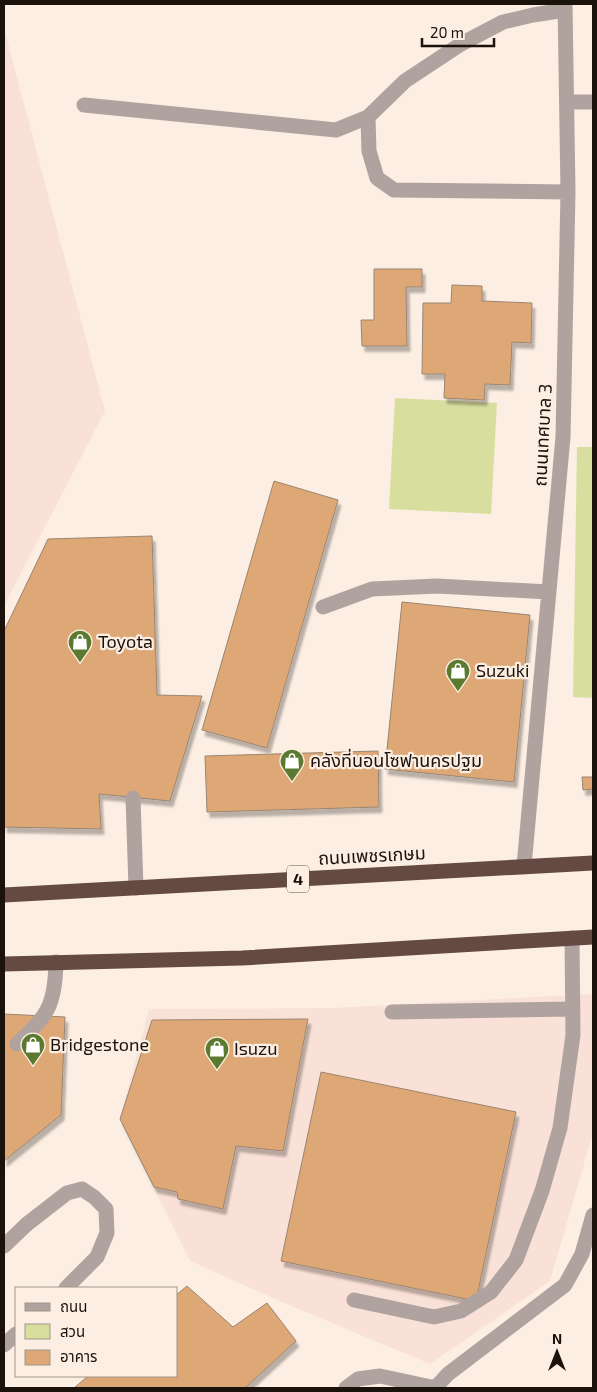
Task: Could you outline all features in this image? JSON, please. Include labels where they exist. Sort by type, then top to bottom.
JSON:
[{"type":"highway","name":"ถนนเพชรเกษม","points":[[4,895],[593,863]]},
{"type":"highway","points":[[4,964],[242,958],[593,937]]},
{"type":"street","name":"ถนนเทศบาล 3","points":[[524,866],[563,438],[568,192],[565,7]]},
{"type":"street","points":[[84,106],[336,130],[368,117],[405,82],[461,44],[503,22],[565,7]]},
{"type":"street","points":[[566,102],[593,102]]},
{"type":"street","points":[[368,117],[369,151],[377,178],[394,190],[568,192]]},
{"type":"street","points":[[323,607],[372,589],[438,586],[549,592]]},
{"type":"street","points":[[133,798],[136,888]]},
{"type":"street","points":[[354,1300],[434,1317],[461,1312],[491,1292],[516,1260],[542,1190],[560,1128],[573,1035],[572,938]]},
{"type":"street","points":[[17,1044],[37,1025],[49,1008],[56,988],[56,962]]},
{"type":"street","points":[[392,1012],[572,1009]]},
{"type":"street","points":[[4,1246],[27,1224],[67,1193],[82,1189],[94,1197],[106,1209],[107,1233],[97,1257],[67,1287]]},
{"type":"street","points":[[346,1388],[358,1379],[380,1376],[435,1388],[448,1374],[565,1285],[582,1254],[593,1214]]},
{"type":"street","points":[[4,1345],[15,1335]]},
{"type":"shaded area","points":[[4,28],[105,411],[4,606]]},
{"type":"shaded area","points":[[593,994],[593,1133],[550,1281],[430,1364],[190,1261],[120,1119],[149,1009],[333,1008]]},
{"type":"green space","points":[[395,398],[497,403],[491,514],[389,509]]},
{"type":"green space","points":[[577,447],[593,447],[593,698],[573,697]]},
{"type":"building","points":[[374,269],[422,269],[422,287],[406,287],[407,346],[362,346],[361,320],[374,320]]},
{"type":"building","points":[[452,285],[482,286],[482,301],[532,303],[531,343],[512,342],[510,385],[485,384],[484,400],[444,398],[445,374],[422,374],[423,303],[451,303]]},
{"type":"building","points":[[274,481],[338,500],[267,748],[202,730]]},
{"type":"building","name":"Toyota","points":[[152,536],[157,695],[202,696],[170,801],[99,794],[101,829],[4,827],[4,631],[48,539]]},
{"type":"building","name":"Suzuki","points":[[402,602],[530,615],[514,782],[385,769]]},
{"type":"building","name":"คลังที่นอนโซฟานครปฐม","points":[[378,751],[379,807],[207,812],[205,756]]},
{"type":"building","points":[[582,777],[593,777],[593,789],[583,790]]},
{"type":"building","name":"Bridgestone","points":[[4,1014],[65,1017],[61,1115],[4,1161]]},
{"type":"building","name":"Isuzu","points":[[308,1019],[283,1151],[236,1146],[223,1209],[178,1199],[177,1192],[154,1187],[120,1119],[152,1020]]},
{"type":"building","points":[[321,1072],[516,1112],[476,1301],[281,1261]]},
{"type":"building","points":[[187,1286],[233,1327],[267,1303],[296,1341],[245,1388],[74,1388],[87,1377],[178,1377],[178,1293]]},
{"type":"place","name":"Toyota","points":[[80,663]]},
{"type":"place","name":"Suzuki","points":[[458,692]]},
{"type":"place","name":"คลังที่นอนโซฟานครปฐม","points":[[292,782]]},
{"type":"place","name":"Bridgestone","points":[[33,1066]]},
{"type":"place","name":"Isuzu","points":[[217,1070]]}]
